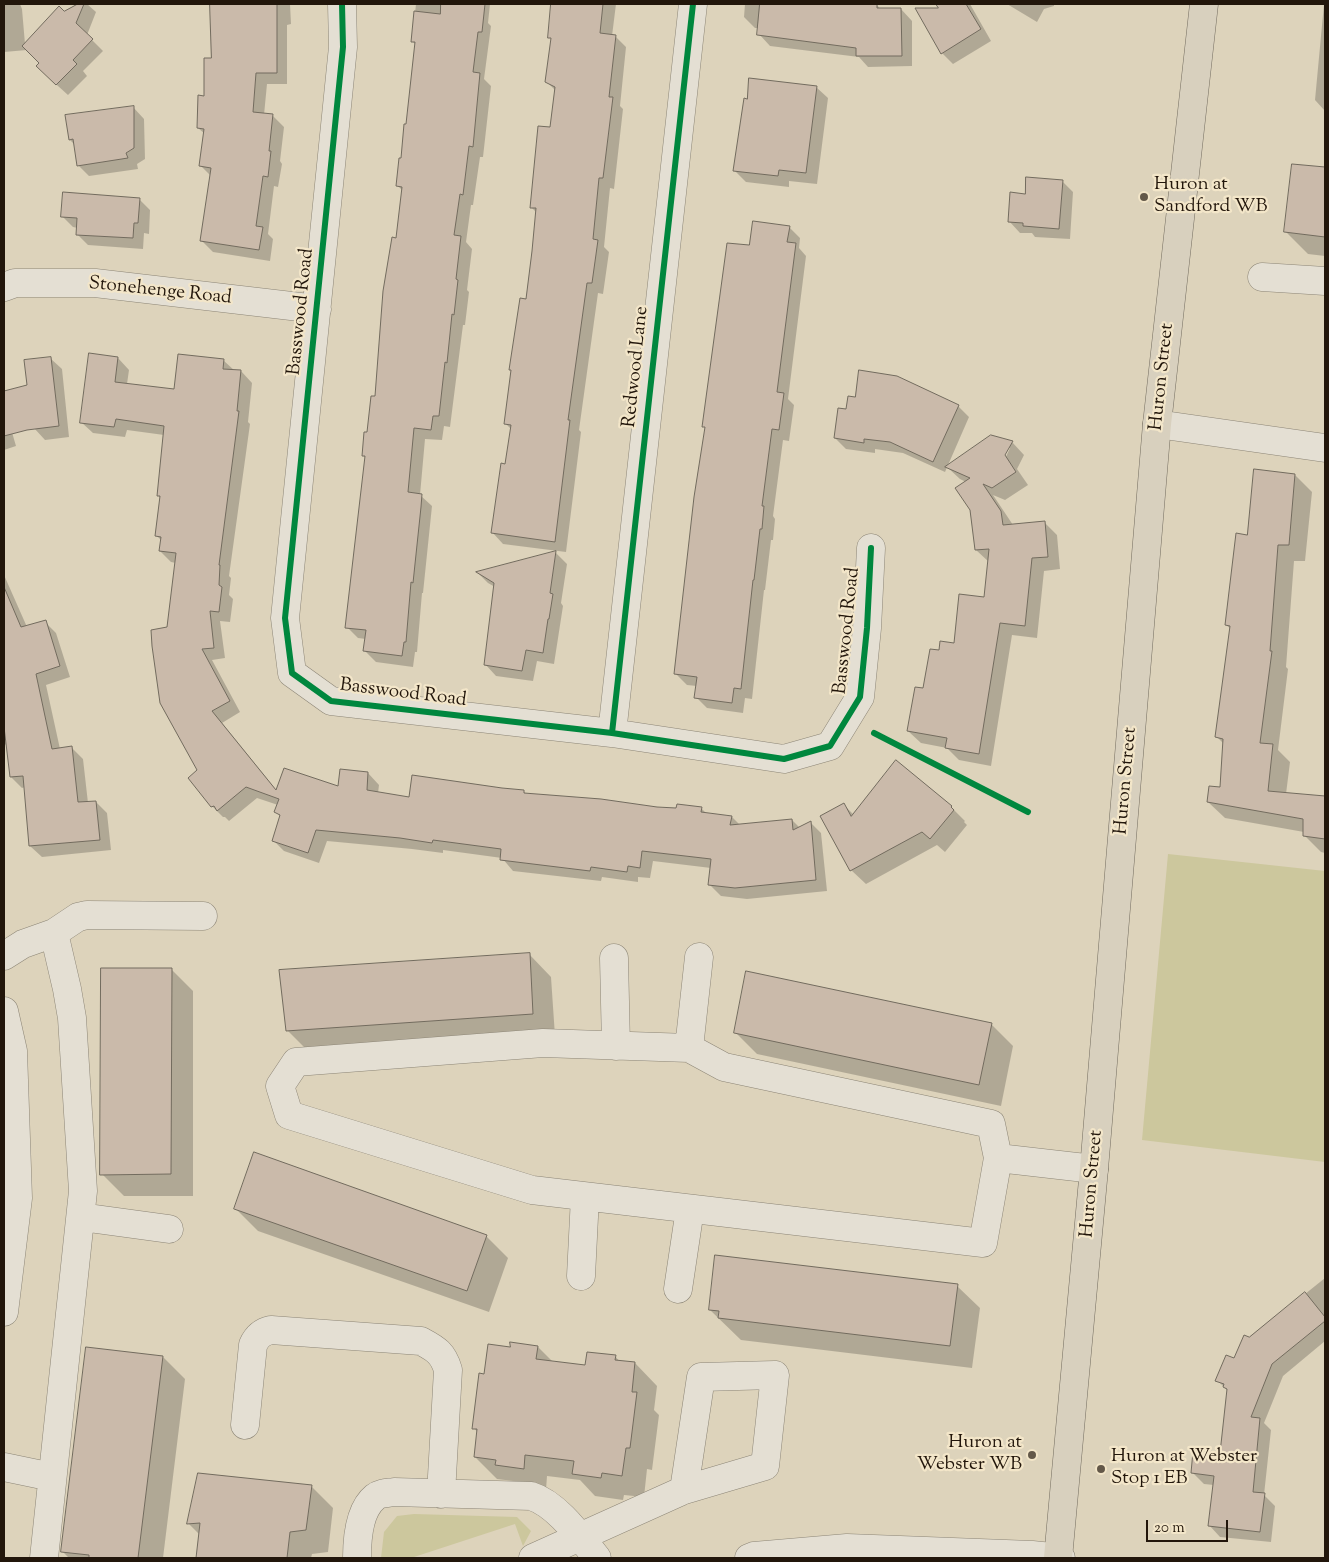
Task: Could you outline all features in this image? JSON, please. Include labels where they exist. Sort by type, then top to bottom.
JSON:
[{"type":"main road","name":"Huron Street","points":[[1059,1558],[1158,424],[1204,4]]},
{"type":"street","name":"Basswood Road","points":[[342,4],[344,47],[285,618],[292,673],[331,701],[612,733],[784,759],[830,746],[860,697],[867,628],[871,548]]},
{"type":"street","name":"Redwood Lane","points":[[612,733],[693,4]]},
{"type":"street","points":[[1262,277],[1325,281]]},
{"type":"street","name":"Stonehenge Road","points":[[4,287],[15,282],[95,283],[317,310]]},
{"type":"street","points":[[1158,424],[1325,448]]},
{"type":"street","points":[[4,956],[23,944],[54,933],[78,917],[87,915],[203,916]]},
{"type":"street","points":[[44,1558],[83,1191],[72,1018],[54,933]]},
{"type":"street","points":[[689,1048],[699,957]]},
{"type":"street","points":[[614,958],[616,1046]]},
{"type":"street","points":[[4,1011],[13,1051],[18,1198],[4,1312]]},
{"type":"street","points":[[543,1043],[616,1046],[689,1048],[724,1067],[991,1124],[998,1158],[983,1243],[532,1190],[289,1115],[280,1086],[296,1062],[543,1043]]},
{"type":"street","points":[[998,1158],[1094,1169]]},
{"type":"street","points":[[581,1276],[585,1197]]},
{"type":"street","points":[[678,1289],[690,1209]]},
{"type":"street","points":[[81,1217],[169,1229]]},
{"type":"street","points":[[244,1425],[253,1344],[256,1337],[264,1332],[271,1330],[421,1342],[440,1353],[445,1359],[448,1370],[442,1494]]},
{"type":"street","points":[[534,1558],[684,1490],[765,1466],[775,1375],[701,1377],[684,1490]]},
{"type":"street","points":[[4,1466],[52,1477]]},
{"type":"street","points":[[357,1558],[359,1527],[374,1498],[383,1493],[531,1496],[541,1499],[549,1504],[597,1558]]},
{"type":"street","points":[[749,1558],[847,1548],[1032,1555],[1059,1558]]},
{"type":"shaded area","points":[[1168,854],[1325,871],[1325,1162],[1142,1140]]},
{"type":"shaded area","points":[[414,1514],[517,1517],[531,1531],[523,1546],[515,1524],[411,1558],[381,1558],[384,1532],[397,1516]]},
{"type":"building","points":[[78,4],[84,4],[76,23],[93,39],[73,60],[77,64],[56,85],[36,66],[39,63],[22,46],[59,6],[64,11]]},
{"type":"building","points":[[210,4],[277,4],[277,73],[256,73],[253,112],[273,114],[268,177],[263,176],[256,226],[263,227],[259,250],[200,241],[211,168],[199,166],[204,129],[197,128],[198,95],[204,96],[204,58],[211,58]]},
{"type":"building","points":[[441,4],[485,4],[482,32],[478,32],[473,72],[480,73],[473,147],[469,146],[463,195],[460,194],[454,235],[461,236],[456,279],[458,280],[447,363],[445,362],[439,416],[433,416],[431,430],[414,428],[408,492],[422,494],[406,642],[404,642],[402,656],[363,651],[366,630],[345,628],[365,456],[362,456],[364,432],[367,432],[371,396],[375,396],[383,291],[392,237],[396,238],[402,187],[396,186],[404,124],[406,124],[415,42],[411,42],[414,11],[440,14]]},
{"type":"building","points":[[551,4],[603,4],[600,33],[616,35],[609,97],[613,97],[603,178],[599,178],[593,239],[598,240],[592,283],[587,283],[568,420],[570,420],[555,542],[491,533],[501,463],[505,464],[511,425],[504,424],[511,370],[509,370],[520,298],[526,299],[532,251],[536,208],[530,208],[538,126],[550,127],[555,87],[545,82],[551,38],[548,38]]},
{"type":"building","points":[[760,4],[877,4],[877,8],[901,8],[902,56],[856,56],[856,48],[757,35]]},
{"type":"building","points":[[936,4],[966,4],[981,29],[941,54],[915,8],[938,8]]},
{"type":"building","points":[[749,78],[817,86],[806,173],[779,170],[778,176],[733,171],[744,98],[747,99]]},
{"type":"building","points":[[134,106],[134,148],[126,153],[128,158],[77,166],[73,139],[69,140],[65,115]]},
{"type":"building","points":[[1292,164],[1325,167],[1325,237],[1284,232]]},
{"type":"building","points":[[1026,177],[1063,180],[1059,229],[1023,226],[1023,223],[1008,222],[1010,192],[1025,194]]},
{"type":"building","points":[[63,192],[140,198],[138,223],[134,223],[133,238],[76,235],[77,218],[61,217]]},
{"type":"building","points":[[753,221],[790,226],[787,242],[796,243],[777,392],[784,393],[779,430],[772,429],[762,506],[764,506],[762,529],[760,529],[753,580],[741,689],[734,688],[732,703],[694,698],[697,677],[674,674],[694,497],[705,427],[702,427],[727,243],[749,245]]},
{"type":"building","points":[[89,353],[118,357],[115,382],[174,389],[178,354],[224,359],[223,369],[241,370],[237,411],[239,411],[219,565],[219,585],[222,587],[219,612],[210,611],[214,648],[202,649],[230,701],[212,711],[276,790],[284,768],[338,786],[340,769],[368,772],[367,790],[409,797],[412,775],[524,790],[524,793],[601,799],[657,807],[676,808],[677,804],[702,807],[701,812],[732,816],[730,825],[792,819],[793,830],[811,821],[816,880],[735,888],[708,885],[711,859],[642,851],[640,868],[628,866],[627,872],[591,867],[590,871],[500,860],[501,849],[433,840],[432,843],[316,830],[308,853],[272,841],[280,815],[274,812],[279,799],[246,787],[217,811],[214,806],[211,807],[188,778],[197,770],[160,703],[152,646],[151,630],[167,627],[176,553],[159,551],[161,537],[155,536],[160,496],[157,496],[164,426],[116,419],[114,427],[80,423]]},
{"type":"building","points":[[51,357],[59,426],[27,430],[4,436],[4,391],[27,385],[24,360]]},
{"type":"building","points":[[859,370],[897,376],[959,405],[933,462],[890,442],[864,439],[864,443],[834,438],[838,408],[846,409],[848,396],[855,397]]},
{"type":"building","points":[[991,435],[1013,441],[1005,455],[1016,472],[992,488],[983,484],[1001,511],[1003,525],[1045,521],[1048,557],[1032,558],[1025,626],[1000,623],[979,754],[945,748],[947,738],[907,731],[915,687],[923,688],[930,649],[939,650],[940,641],[954,643],[959,594],[984,597],[989,549],[975,550],[970,510],[955,488],[970,478],[945,467]]},
{"type":"building","points":[[1254,469],[1295,474],[1289,545],[1278,545],[1270,651],[1272,651],[1260,743],[1273,744],[1268,791],[1325,796],[1325,839],[1303,836],[1303,819],[1207,802],[1209,786],[1220,787],[1223,739],[1215,737],[1230,626],[1225,625],[1236,533],[1247,535]]},
{"type":"building","points":[[556,551],[550,593],[553,594],[543,653],[526,650],[522,671],[484,665],[494,583],[476,572]]},
{"type":"building","points":[[4,587],[21,627],[46,620],[60,666],[36,674],[52,749],[72,746],[78,802],[96,801],[100,840],[29,846],[23,776],[10,777],[4,727]]},
{"type":"building","points":[[896,760],[952,806],[954,810],[930,839],[922,832],[850,871],[820,816],[844,803],[851,816]]},
{"type":"building","points":[[530,953],[533,1014],[286,1031],[279,970]]},
{"type":"building","points":[[101,968],[172,968],[171,1174],[100,1175]]},
{"type":"building","points":[[746,971],[992,1023],[979,1085],[734,1033]]},
{"type":"building","points":[[254,1152],[487,1235],[467,1291],[234,1209]]},
{"type":"building","points":[[715,1255],[958,1284],[950,1346],[718,1318],[719,1311],[709,1310]]},
{"type":"building","points":[[1305,1292],[1325,1317],[1325,1321],[1272,1364],[1251,1417],[1260,1418],[1253,1492],[1265,1493],[1260,1532],[1208,1526],[1214,1476],[1191,1473],[1193,1451],[1220,1453],[1227,1389],[1223,1387],[1224,1384],[1215,1381],[1226,1355],[1234,1358],[1244,1335],[1249,1337]]},
{"type":"building","points":[[510,1342],[538,1346],[536,1359],[585,1365],[587,1352],[616,1355],[615,1360],[635,1362],[632,1392],[637,1392],[630,1448],[626,1448],[622,1476],[602,1473],[601,1478],[572,1474],[574,1461],[525,1455],[524,1469],[495,1465],[496,1460],[474,1457],[477,1429],[472,1429],[479,1373],[484,1374],[488,1344],[510,1347]]},
{"type":"building","points":[[86,1347],[163,1356],[138,1558],[89,1558],[89,1555],[61,1552]]},
{"type":"building","points":[[198,1473],[312,1485],[306,1530],[290,1532],[287,1558],[196,1558],[200,1523],[187,1524]]},
{"type":"cycle path","points":[[342,4],[343,47],[285,618],[292,673],[331,701],[612,733],[784,759],[830,746],[860,697],[867,628],[871,548]]},
{"type":"cycle path","points":[[612,733],[693,4]]},
{"type":"cycle path","points":[[874,733],[1028,812]]},
{"type":"place","name":"Huron at Sandford WB","points":[[1144,197]]},
{"type":"place","name":"Huron at Webster WB","points":[[1032,1455]]},
{"type":"place","name":"Huron at Webster Stop 1 EB","points":[[1101,1469]]}]
